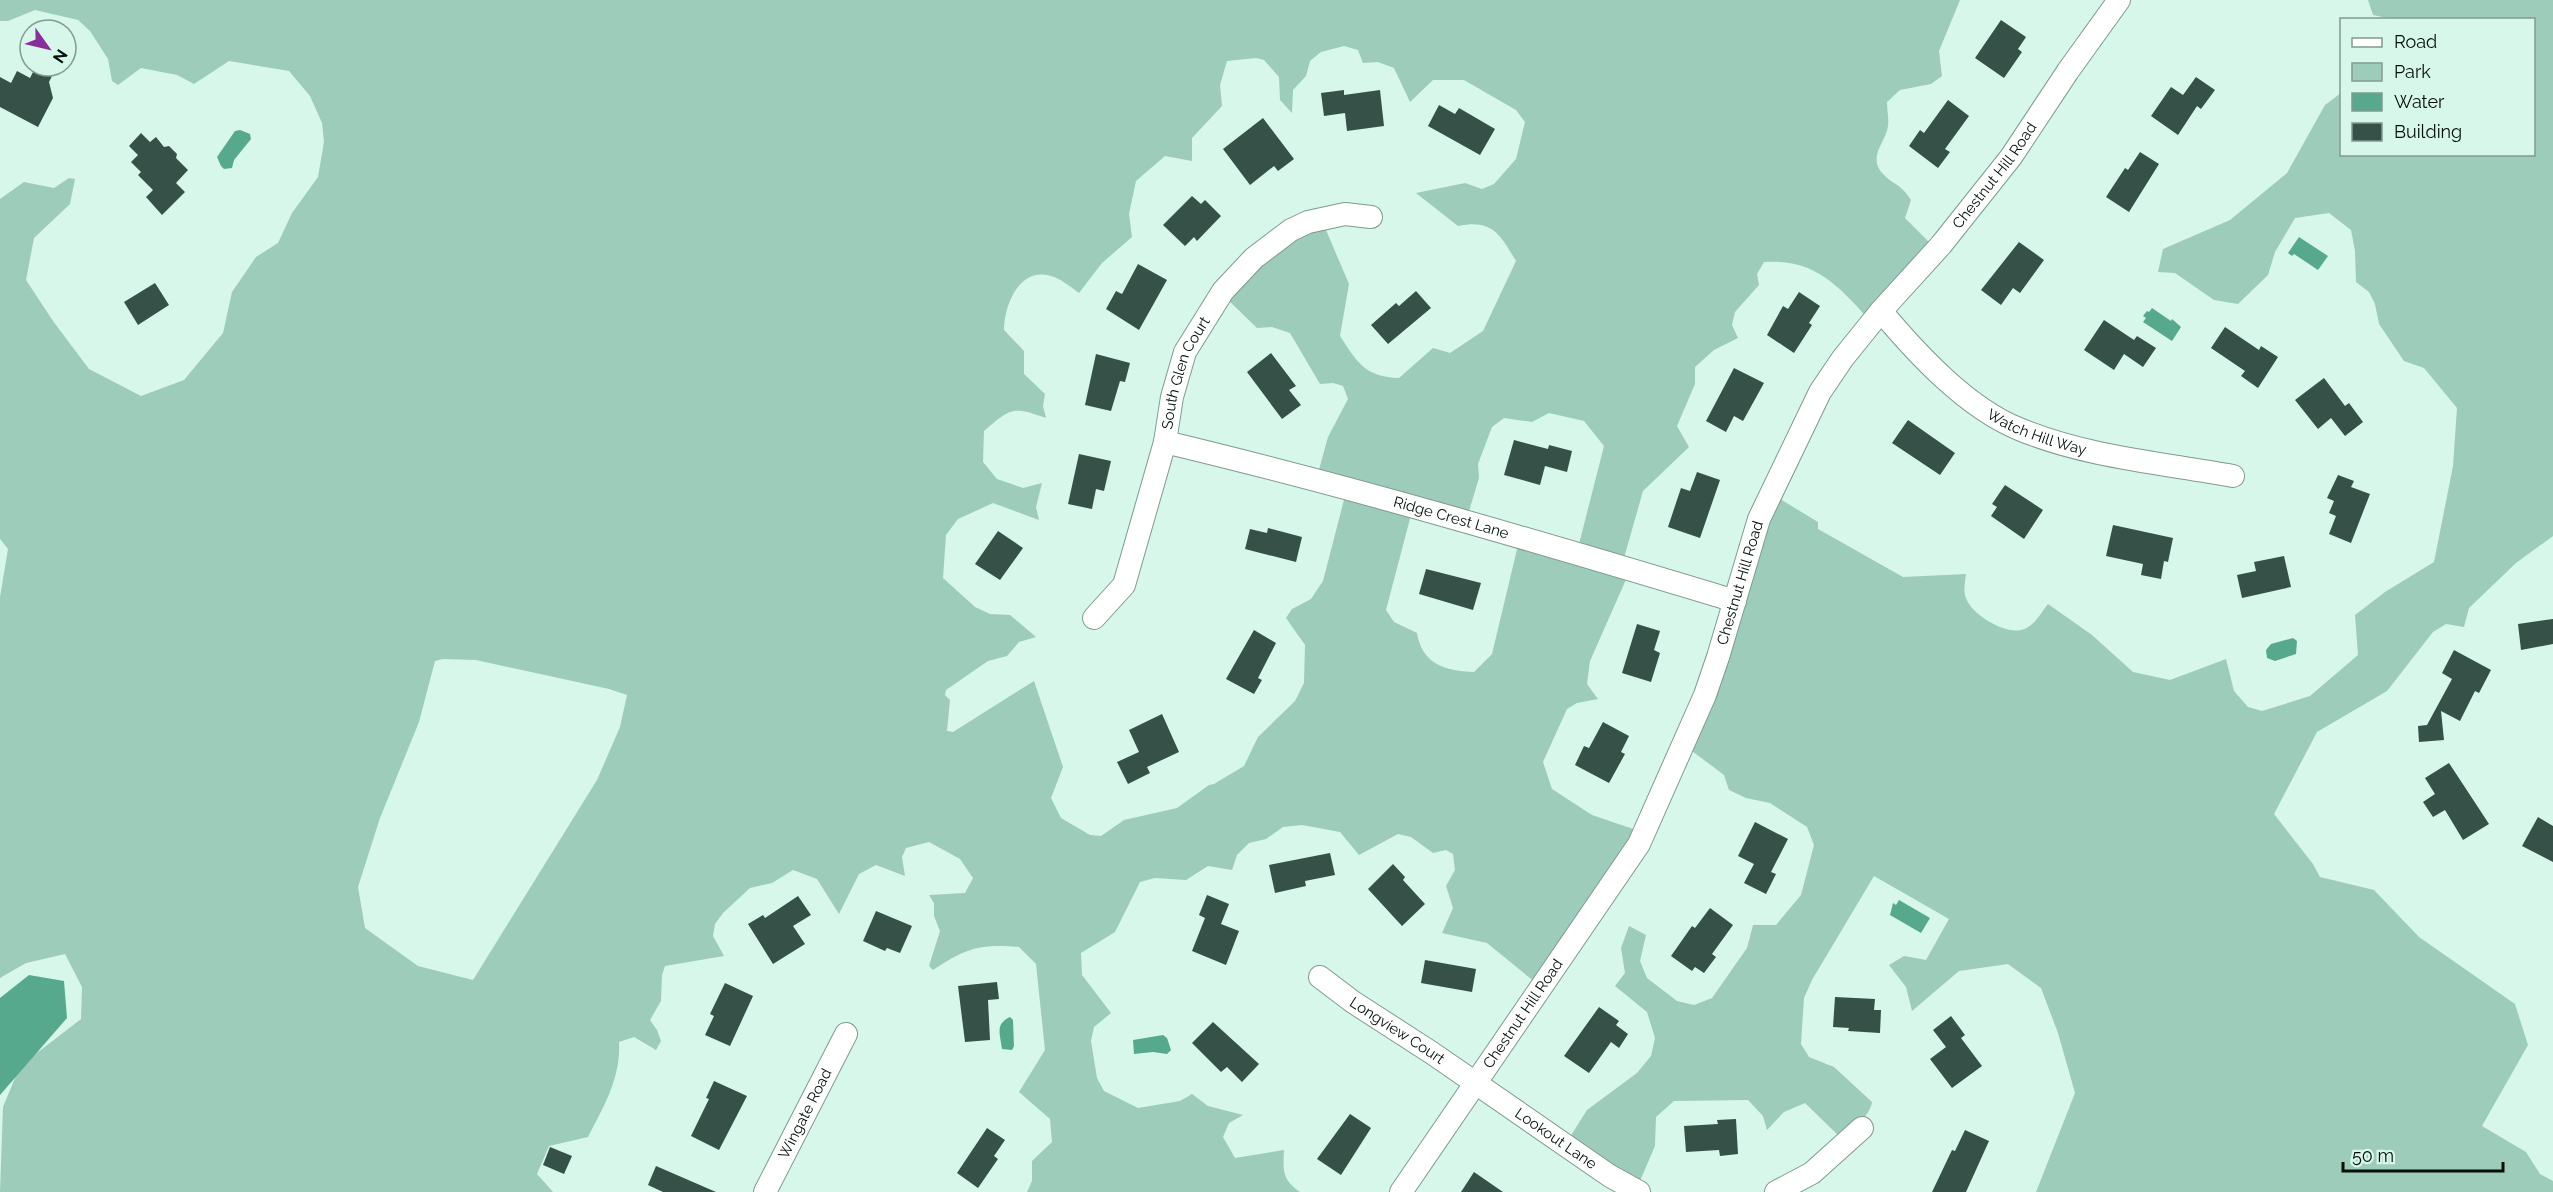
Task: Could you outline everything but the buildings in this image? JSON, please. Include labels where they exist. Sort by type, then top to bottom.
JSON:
[{"type":"street","name":"Chestnut Hill Road","points":[[1401,1192],[1639,843],[1705,695],[1759,519],[1811,408],[1843,358],[1881,311],[1941,245],[2012,157],[2068,71],[2119,0]]},
{"type":"street","name":"South Glen Court","points":[[1094,618],[1124,585],[1164,442],[1172,397],[1185,352],[1214,305],[1238,274],[1273,243],[1308,222],[1345,214],[1371,217]]},
{"type":"street","name":"Watch Hill Way","points":[[1881,311],[1958,390],[2019,429],[2077,448],[2233,476]]},
{"type":"street","name":"Ridge Crest Lane","points":[[1164,442],[1279,470],[1516,535],[1735,601]]},
{"type":"street","name":"Longview Court","points":[[1320,977],[1353,1002],[1476,1082]]},
{"type":"street","name":"Wingate Road","points":[[765,1192],[846,1034]]},
{"type":"street","name":"Lookout Lane","points":[[1476,1082],[1611,1176],[1639,1192]]},
{"type":"street","points":[[1776,1192],[1812,1173],[1862,1128]]},
{"type":"green space","points":[[0,0],[1960,0],[1939,51],[1942,76],[1931,84],[1900,90],[1887,102],[1887,132],[1877,156],[1879,168],[1884,175],[1901,188],[1911,200],[1905,218],[1936,249],[1873,324],[1826,278],[1799,265],[1764,262],[1757,274],[1759,285],[1735,312],[1732,325],[1738,338],[1714,350],[1695,367],[1695,384],[1677,426],[1689,447],[1643,491],[1622,565],[1628,575],[1590,661],[1587,684],[1598,699],[1577,703],[1567,709],[1543,762],[1552,789],[1592,815],[1639,831],[1536,983],[1487,943],[1442,933],[1453,908],[1446,886],[1455,870],[1453,854],[1446,850],[1433,853],[1411,837],[1398,834],[1359,855],[1340,832],[1302,825],[1283,827],[1266,839],[1249,843],[1237,855],[1232,870],[1208,866],[1186,880],[1155,878],[1140,882],[1115,932],[1081,953],[1082,975],[1111,1013],[1094,1027],[1091,1041],[1097,1078],[1104,1091],[1138,1108],[1180,1101],[1192,1094],[1208,1106],[1243,1115],[1229,1123],[1223,1137],[1235,1158],[1284,1150],[1285,1174],[1294,1188],[1300,1192],[1027,1192],[1032,1181],[1032,1161],[1052,1142],[1050,1119],[1019,1092],[1045,1050],[1036,964],[1019,947],[993,946],[965,952],[933,970],[929,966],[940,931],[934,916],[934,903],[929,895],[965,893],[973,878],[960,859],[929,842],[906,848],[902,857],[905,876],[876,865],[859,874],[839,914],[817,879],[793,870],[772,883],[750,888],[723,913],[715,924],[713,936],[724,956],[665,966],[662,975],[661,1001],[650,1020],[661,1041],[656,1050],[634,1037],[619,1042],[614,1080],[588,1137],[549,1146],[537,1174],[553,1192],[0,1192],[3,1107],[20,1066],[81,1019],[82,987],[65,954],[26,963],[0,978],[0,597],[8,549],[0,539],[0,199],[24,182],[54,188],[69,178],[75,179],[70,204],[34,238],[26,280],[89,369],[141,396],[184,380],[223,333],[232,292],[256,257],[278,243],[292,213],[318,177],[324,142],[322,123],[310,96],[289,71],[229,61],[194,84],[177,75],[141,68],[118,85],[112,81],[108,59],[90,31],[78,18],[35,10],[8,21],[0,21]],"holes":[[[1344,46],[1358,50],[1363,63],[1378,62],[1394,68],[1410,102],[1433,80],[1464,80],[1516,110],[1525,122],[1516,159],[1494,184],[1482,189],[1465,183],[1416,193],[1458,226],[1479,225],[1494,231],[1500,236],[1516,261],[1483,331],[1450,353],[1433,348],[1399,378],[1378,375],[1370,371],[1357,360],[1340,336],[1349,284],[1323,223],[1272,246],[1225,297],[1257,328],[1272,327],[1290,333],[1320,384],[1333,383],[1343,386],[1348,399],[1328,437],[1317,477],[1346,492],[1323,581],[1311,599],[1292,609],[1286,618],[1305,645],[1304,683],[1295,701],[1258,737],[1244,766],[1209,785],[1177,808],[1124,820],[1101,836],[1090,835],[1061,818],[1051,798],[1063,767],[1034,681],[953,732],[947,731],[950,700],[945,695],[946,690],[988,661],[1007,656],[1019,642],[1036,637],[1010,615],[990,614],[975,607],[943,578],[946,535],[958,519],[993,503],[1039,520],[1036,507],[1042,483],[1023,488],[997,479],[983,462],[984,431],[1000,418],[1012,411],[1026,412],[1046,418],[1043,406],[1045,394],[1024,374],[1024,351],[1004,330],[1010,300],[1022,282],[1040,274],[1058,279],[1079,293],[1102,263],[1132,237],[1129,214],[1136,181],[1165,156],[1192,161],[1192,138],[1222,106],[1220,85],[1227,61],[1256,58],[1264,60],[1279,77],[1280,100],[1292,113],[1293,90],[1306,76],[1310,61],[1321,52]],[[1549,413],[1584,421],[1604,446],[1577,552],[1519,541],[1492,654],[1474,672],[1454,670],[1436,664],[1424,652],[1417,633],[1394,622],[1386,610],[1411,515],[1466,521],[1479,478],[1478,464],[1492,427],[1504,418],[1532,422]],[[443,659],[476,660],[627,695],[620,727],[597,780],[473,980],[418,966],[365,928],[358,887],[380,818],[419,722],[435,661]]]},
{"type":"green space","points":[[2368,0],[2553,0],[2553,536],[2516,563],[2469,608],[2464,627],[2446,624],[2433,632],[2387,691],[2317,732],[2274,814],[2313,864],[2320,877],[2374,890],[2419,937],[2515,1004],[2528,1045],[2482,1126],[2526,1152],[2540,1174],[2553,1181],[2553,1192],[2036,1192],[2075,1093],[2058,1033],[2041,988],[2008,964],[1959,971],[1912,1011],[1906,987],[1889,965],[1904,956],[1926,960],[1949,919],[1874,876],[1812,980],[1804,998],[1801,1044],[1809,1057],[1834,1067],[1872,1102],[1868,1112],[1855,1127],[1841,1138],[1805,1103],[1784,1112],[1767,1130],[1763,1116],[1748,1100],[1674,1101],[1656,1117],[1655,1146],[1636,1190],[1565,1145],[1587,1110],[1637,1073],[1651,1056],[1655,1038],[1647,1012],[1615,986],[1625,973],[1621,948],[1629,926],[1646,935],[1640,961],[1647,978],[1677,1001],[1694,1005],[1712,998],[1747,948],[1753,925],[1776,925],[1801,895],[1814,845],[1807,827],[1770,803],[1746,798],[1729,790],[1724,775],[1688,748],[1775,496],[1818,522],[1818,529],[1903,577],[1966,574],[1964,587],[1969,604],[1981,616],[1997,626],[2014,630],[2025,629],[2036,620],[2048,604],[2092,635],[2133,672],[2170,680],[2226,659],[2234,691],[2248,707],[2262,711],[2310,696],[2358,655],[2355,615],[2385,592],[2434,562],[2453,466],[2457,408],[2424,368],[2404,361],[2379,324],[2375,304],[2369,292],[2356,282],[2355,251],[2351,230],[2329,213],[2295,218],[2275,252],[2268,275],[2238,304],[2214,300],[2175,273],[2158,272],[2163,249],[2230,220],[2287,173],[2325,105],[2340,94],[2340,156],[2535,156],[2535,18],[2387,18],[2373,15]]},
{"type":"water","points":[[240,130],[250,134],[251,139],[234,160],[232,168],[224,169],[217,157],[235,131]]},
{"type":"water","points":[[2299,237],[2328,256],[2318,270],[2294,254],[2292,256],[2288,253]]},
{"type":"water","points":[[2152,308],[2181,327],[2172,341],[2143,322],[2146,318],[2143,316]]},
{"type":"water","points":[[2293,638],[2297,641],[2296,654],[2275,661],[2267,658],[2266,650],[2271,644]]},
{"type":"water","points":[[1899,900],[1930,918],[1921,933],[1890,915],[1893,903],[1896,905]]},
{"type":"water","points":[[29,975],[64,981],[67,1018],[0,1095],[0,998]]},
{"type":"water","points":[[1010,1017],[1013,1020],[1014,1046],[1012,1050],[1002,1049],[1000,1034],[1000,1026]]},
{"type":"water","points":[[1163,1035],[1167,1038],[1171,1050],[1167,1054],[1153,1052],[1134,1054],[1133,1040]]}]
